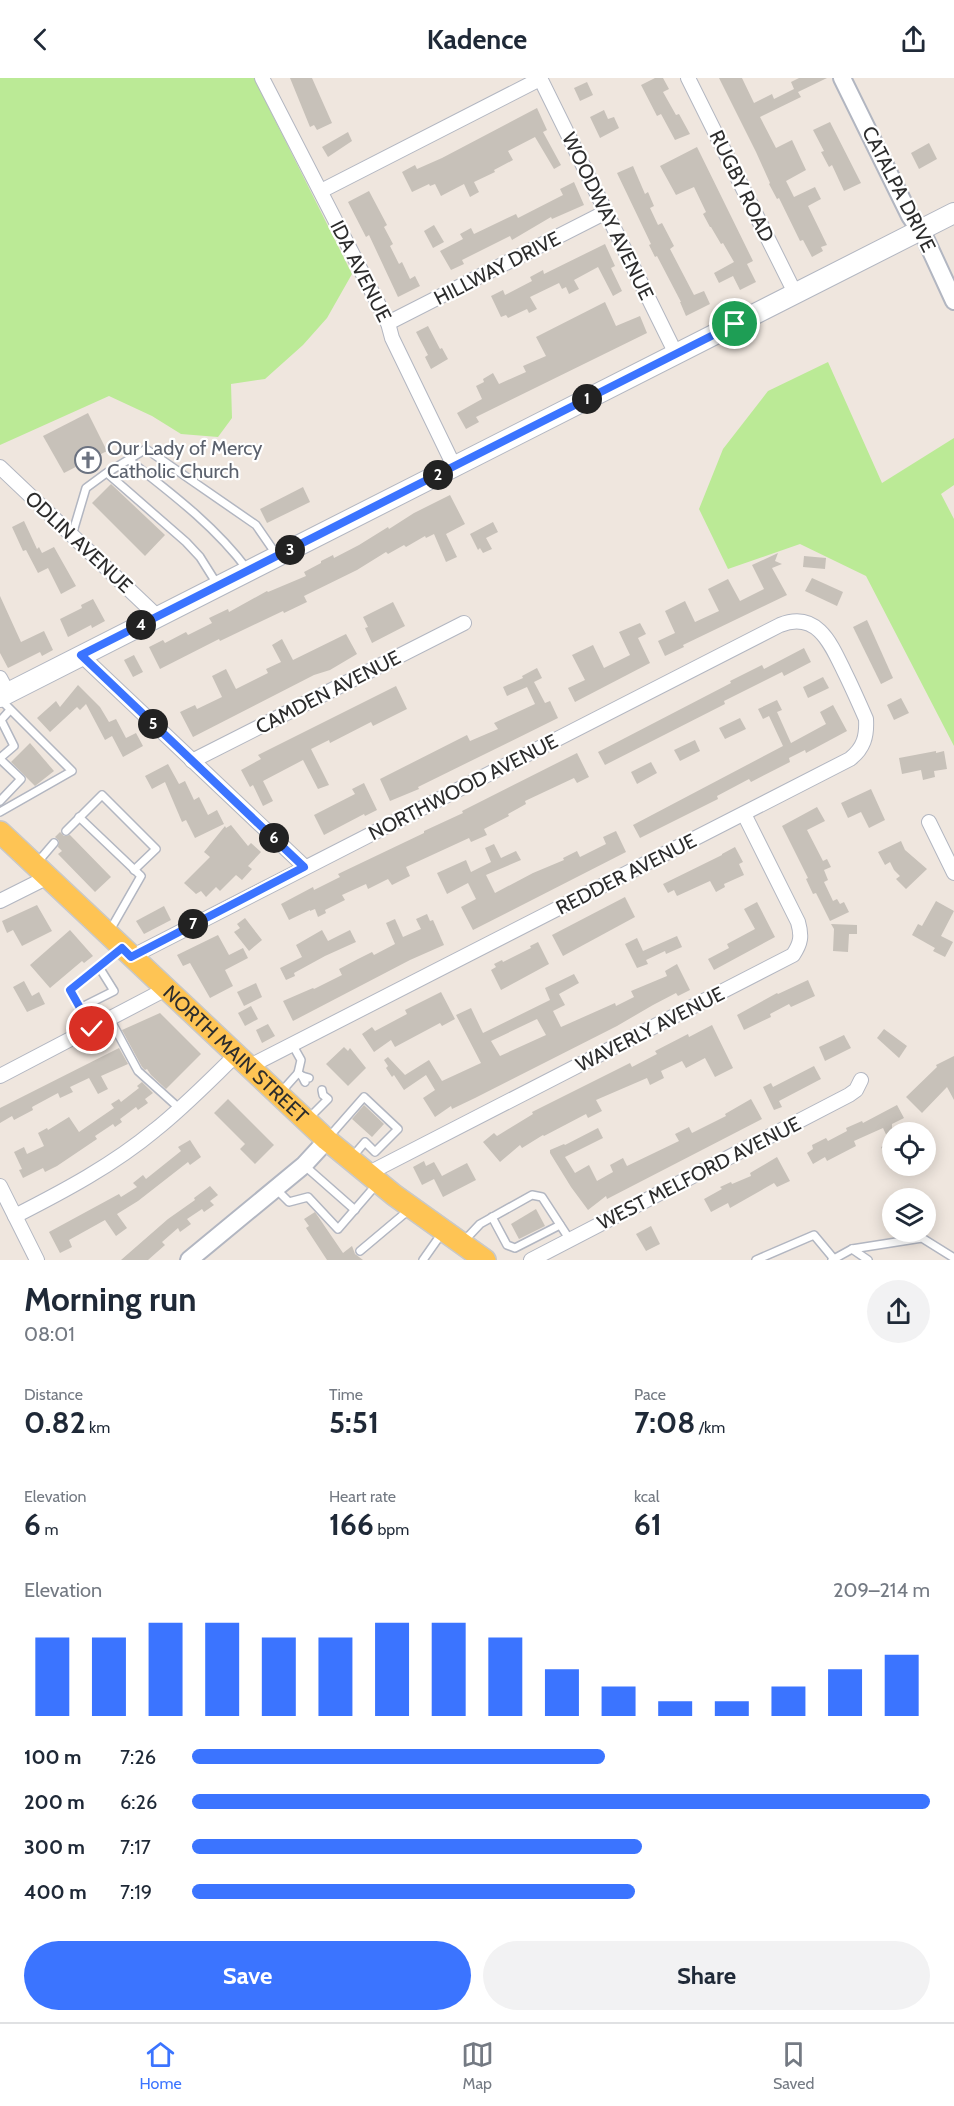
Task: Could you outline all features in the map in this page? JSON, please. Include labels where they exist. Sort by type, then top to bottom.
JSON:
[{"type":"main road","points":[[4,696],[954,213]]},
{"type":"main road","name":"NORTH MAIN STREET","points":[[0,832],[327,1140],[373,1179],[471,1252]]},
{"type":"street","name":"IDA AVENUE","points":[[262,78],[388,323],[392,338],[454,466]]},
{"type":"street","name":"RUGBY ROAD","points":[[688,78],[795,293]]},
{"type":"street","name":"CATALPA DRIVE","points":[[842,78],[910,216],[938,264],[954,301]]},
{"type":"street","points":[[321,191],[540,79]]},
{"type":"street","name":"WOODWAY AVENUE","points":[[540,79],[676,354]]},
{"type":"street","name":"HILLWAY DRIVE","points":[[388,323],[606,212]]},
{"type":"street","name":"ODLIN AVENUE","points":[[0,467],[158,617]]},
{"type":"street","name":"REDDER AVENUE","points":[[15,1216],[99,1171],[242,1061],[292,1044],[850,759],[860,750],[867,734],[866,719],[829,641],[813,626],[795,621]]},
{"type":"street","name":"NORTHWOOD AVENUE","points":[[121,946],[304,867],[780,625],[795,621]]},
{"type":"street","name":"CAMDEN AVENUE","points":[[192,760],[464,622]]},
{"type":"street","points":[[81,655],[304,867]]},
{"type":"street","name":"WAVERLY AVENUE","points":[[373,1179],[793,955],[800,945],[798,922],[744,814]]},
{"type":"street","points":[[929,822],[954,873]]},
{"type":"street","points":[[0,901],[41,871]]},
{"type":"street","points":[[0,1076],[166,989]]},
{"type":"street","name":"WEST MELFORD AVENUE","points":[[531,1260],[849,1095],[856,1090],[861,1080]]},
{"type":"street","points":[[189,1260],[304,1165],[327,1140]]},
{"type":"street","points":[[0,1186],[37,1260]]},
{"type":"lane","points":[[72,536],[86,488],[146,449],[256,525],[278,556]]},
{"type":"lane","points":[[129,460],[202,519],[234,550],[249,571]]},
{"type":"lane","points":[[106,473],[186,542],[200,557],[218,586]]},
{"type":"lane","points":[[4,696],[72,771],[3,809],[0,801],[21,779],[0,758],[14,746],[6,735],[1,720],[4,696]]},
{"type":"lane","points":[[66,831],[102,795],[156,849],[134,870]]},
{"type":"lane","points":[[80,817],[141,876],[121,946],[70,990],[92,1029]]},
{"type":"lane","points":[[41,871],[54,843]]},
{"type":"lane","points":[[80,1008],[114,991],[99,967]]},
{"type":"lane","points":[[110,1019],[138,1071],[180,1109]]},
{"type":"lane","points":[[279,1095],[303,1077],[302,1060],[292,1044]]},
{"type":"lane","points":[[306,1121],[328,1099],[321,1093]]},
{"type":"lane","points":[[327,1140],[364,1097],[398,1130],[375,1152],[365,1142],[350,1159]]},
{"type":"lane","points":[[304,1165],[355,1210]]},
{"type":"lane","points":[[275,1189],[289,1202],[308,1197],[338,1229],[355,1210],[373,1179]]},
{"type":"lane","points":[[471,1252],[480,1224],[532,1195],[542,1197],[570,1240]]},
{"type":"lane","points":[[360,1251],[412,1207]]},
{"type":"lane","points":[[492,1217],[507,1245],[512,1248],[560,1225]]},
{"type":"lane","points":[[423,1260],[444,1230]]},
{"type":"lane","points":[[756,1260],[814,1235],[833,1259],[852,1249],[922,1238],[954,1258]]},
{"type":"lane","points":[[852,1249],[868,1260]]},
{"type":"green space","points":[[0,78],[254,78],[352,274],[327,318],[303,345],[265,379],[231,384],[232,418],[218,437],[181,434],[152,416],[109,396],[0,445]]},
{"type":"green space","points":[[828,362],[882,483],[954,438],[954,485],[941,494],[954,519],[954,746],[866,576],[800,544],[728,569],[699,509],[723,449],[768,391]]},
{"type":"building","points":[[290,78],[312,78],[332,123],[317,130],[314,125],[310,127]]},
{"type":"building","points":[[655,78],[663,78],[669,89],[663,92],[690,134],[675,140],[661,114],[657,116],[641,85]]},
{"type":"building","points":[[719,78],[742,78],[754,103],[772,94],[774,99],[794,89],[791,82],[799,78],[827,78],[798,92],[801,97],[760,117],[776,148],[792,140],[806,170],[786,181],[794,197],[815,187],[821,199],[808,206],[827,245],[821,247],[823,251],[812,257],[803,240],[800,241],[779,198],[777,199],[769,184],[756,152]]},
{"type":"building","points":[[587,82],[593,95],[580,101],[574,88]]},
{"type":"building","points":[[537,108],[547,130],[543,132],[561,165],[554,169],[535,137],[508,151],[513,160],[474,182],[479,192],[470,197],[464,184],[441,196],[435,184],[430,186],[429,184],[412,192],[402,172],[415,165],[417,169],[442,158]]},
{"type":"building","points":[[604,110],[608,119],[614,117],[619,128],[600,138],[590,117]]},
{"type":"building","points":[[830,122],[861,183],[844,191],[832,165],[829,167],[821,152],[824,151],[813,130]]},
{"type":"building","points":[[348,132],[352,141],[328,157],[322,147]]},
{"type":"building","points":[[929,143],[937,159],[919,169],[911,153]]},
{"type":"building","points":[[697,147],[753,261],[747,264],[756,282],[740,290],[733,276],[719,283],[714,273],[734,262],[703,214],[706,212],[694,187],[676,195],[660,166]]},
{"type":"building","points":[[633,166],[645,194],[648,192],[654,206],[650,208],[658,225],[662,223],[674,246],[670,249],[694,295],[704,291],[710,304],[686,316],[681,302],[649,245],[651,244],[617,173]]},
{"type":"building","points":[[574,182],[584,205],[552,219],[551,217],[512,240],[510,236],[462,260],[464,264],[451,270],[440,251],[463,239],[460,234],[471,228],[474,234],[516,214],[518,218],[563,195],[560,189]]},
{"type":"building","points":[[369,191],[387,225],[384,227],[393,244],[390,246],[399,264],[402,262],[410,279],[415,276],[420,286],[398,297],[369,235],[366,237],[348,202]]},
{"type":"building","points":[[434,225],[444,242],[433,248],[424,231]]},
{"type":"building","points":[[605,244],[615,266],[611,268],[622,291],[613,296],[598,267],[574,280],[579,289],[569,294],[566,287],[562,289],[559,283],[530,297],[537,309],[529,313],[527,309],[508,318],[506,315],[501,317],[491,296],[503,290],[505,295],[532,281],[530,277],[543,270],[544,274]]},
{"type":"building","points":[[605,302],[616,326],[640,316],[647,333],[476,417],[479,422],[466,429],[457,413],[482,399],[476,386],[484,382],[483,379],[493,373],[499,384],[526,372],[523,366],[546,356],[536,337]]},
{"type":"building","points":[[428,326],[448,359],[431,369],[425,357],[428,355],[416,332]]},
{"type":"building","points":[[88,413],[107,451],[64,473],[43,436]]},
{"type":"building","points":[[111,484],[165,535],[145,556],[92,503]]},
{"type":"building","points":[[303,487],[310,502],[267,523],[260,509]]},
{"type":"building","points":[[450,495],[465,524],[446,534],[457,557],[446,562],[434,534],[426,538],[425,536],[406,547],[404,545],[388,554],[386,552],[357,570],[304,596],[307,602],[220,641],[219,639],[160,669],[149,647],[163,640],[165,643],[186,632],[188,635],[212,623],[209,618],[228,609],[229,612],[267,591],[306,576],[304,572],[321,561],[333,555],[334,558]]},
{"type":"building","points":[[24,521],[37,549],[39,547],[42,553],[54,547],[76,586],[61,594],[48,568],[38,573],[26,550],[23,551],[12,527]]},
{"type":"building","points":[[493,522],[498,532],[486,538],[492,549],[483,553],[480,548],[478,550],[470,534]]},
{"type":"building","points":[[778,553],[775,561],[782,564],[772,568],[787,595],[665,656],[658,641],[675,633],[665,611],[685,601],[695,622],[719,611],[708,589],[728,579],[740,601],[764,589],[752,565]]},
{"type":"building","points":[[804,556],[826,558],[825,569],[803,567]]},
{"type":"building","points":[[812,578],[843,592],[837,606],[805,591]]},
{"type":"building","points":[[0,596],[21,642],[44,631],[53,650],[42,656],[40,652],[8,668],[0,653]]},
{"type":"building","points":[[93,599],[105,621],[92,628],[91,625],[68,637],[60,619],[82,608],[81,605]]},
{"type":"building","points":[[393,602],[405,626],[372,643],[363,617]]},
{"type":"building","points":[[867,620],[893,678],[881,684],[853,627]]},
{"type":"building","points":[[640,623],[646,634],[638,638],[650,663],[575,702],[568,688],[585,680],[572,655],[593,645],[604,668],[630,655],[619,632]]},
{"type":"building","points":[[346,634],[357,654],[330,670],[314,675],[193,737],[180,712],[195,705],[197,709],[222,697],[212,676],[226,669],[236,689],[268,673],[266,669],[281,662],[272,645],[282,639],[293,660]]},
{"type":"building","points":[[804,648],[811,662],[784,676],[782,672],[724,701],[725,704],[605,765],[598,752],[731,683],[730,681],[762,665],[764,669]]},
{"type":"building","points":[[134,655],[143,672],[133,677],[124,660]]},
{"type":"building","points":[[537,668],[542,678],[534,682],[545,703],[550,701],[558,718],[418,787],[419,789],[390,801],[380,779],[467,735],[470,741],[498,729],[494,723],[535,704],[527,687],[507,696],[503,687],[523,678],[522,676]]},
{"type":"building","points":[[823,677],[829,688],[808,698],[803,687]]},
{"type":"building","points":[[78,685],[100,707],[109,722],[116,719],[126,738],[136,733],[143,746],[123,757],[112,736],[105,740],[86,704],[80,710],[77,707],[50,732],[37,718],[56,701],[60,707]]},
{"type":"building","points":[[396,686],[407,709],[373,726],[371,722],[330,743],[329,740],[311,749],[329,785],[318,789],[303,760],[263,781],[273,801],[263,806],[253,785],[250,787],[241,770],[261,759],[258,755]]},
{"type":"building","points":[[901,698],[909,713],[894,720],[887,705]]},
{"type":"building","points":[[777,700],[782,710],[777,712],[791,743],[826,724],[820,712],[833,705],[847,731],[806,753],[805,750],[789,758],[790,762],[751,782],[749,779],[717,796],[718,799],[640,838],[633,825],[783,746],[769,716],[763,719],[758,709]]},
{"type":"building","points":[[740,718],[746,729],[725,739],[719,728]]},
{"type":"building","points":[[695,740],[700,751],[680,761],[674,750]]},
{"type":"building","points":[[30,743],[54,771],[35,786],[11,762]]},
{"type":"building","points":[[936,751],[936,753],[944,751],[947,769],[934,771],[935,777],[923,780],[921,770],[902,774],[899,758]]},
{"type":"building","points":[[577,753],[589,777],[577,783],[574,778],[525,801],[526,804],[508,814],[509,816],[484,829],[487,835],[471,842],[469,838],[406,867],[410,876],[392,885],[388,879],[368,889],[366,884],[342,895],[345,900],[325,910],[326,913],[318,917],[315,909],[289,920],[281,904],[313,887],[314,890],[340,877],[338,874],[424,833],[463,813],[462,811]]},
{"type":"building","points":[[651,762],[657,773],[637,784],[631,772]]},
{"type":"building","points":[[168,764],[179,784],[185,781],[194,800],[199,797],[208,815],[217,810],[224,824],[195,838],[186,820],[182,822],[165,782],[152,789],[145,776]]},
{"type":"building","points":[[364,783],[377,810],[365,816],[364,814],[324,835],[314,815],[355,794],[352,789]]},
{"type":"building","points":[[871,789],[885,820],[869,828],[861,812],[848,818],[841,803]]},
{"type":"building","points":[[817,807],[825,821],[807,830],[823,861],[827,859],[831,867],[824,870],[828,880],[824,882],[833,901],[837,899],[840,904],[844,902],[849,912],[830,921],[816,893],[813,894],[806,879],[808,878],[782,826]]},
{"type":"building","points":[[231,825],[248,846],[251,843],[261,852],[248,866],[252,869],[242,880],[236,875],[220,891],[216,887],[206,897],[201,891],[196,894],[184,883],[210,857],[204,852],[225,826],[226,828]]},
{"type":"building","points":[[616,831],[626,852],[473,930],[461,907],[476,899],[468,883],[447,894],[437,873],[466,860],[471,872],[491,862],[485,848],[494,844],[501,858],[516,851],[521,860],[486,875],[495,893],[564,860],[563,858],[577,851],[580,857],[606,844],[603,837]]},
{"type":"building","points":[[60,832],[64,836],[70,835],[111,877],[95,892],[58,854],[62,851],[55,837]]},
{"type":"building","points":[[901,841],[905,850],[927,869],[906,889],[896,879],[900,876],[890,862],[885,865],[878,852]]},
{"type":"building","points":[[735,847],[743,862],[739,864],[744,875],[724,884],[725,887],[716,892],[710,881],[677,896],[674,890],[668,893],[663,884]]},
{"type":"building","points":[[625,897],[635,917],[563,956],[552,935]]},
{"type":"building","points":[[936,901],[954,911],[941,936],[953,942],[945,957],[933,951],[935,948],[912,935],[918,924],[922,926]]},
{"type":"building","points":[[757,902],[775,937],[714,970],[708,959],[729,948],[727,944],[755,929],[744,909]]},
{"type":"building","points":[[37,905],[52,931],[22,946],[13,930],[7,933],[2,921]]},
{"type":"building","points":[[164,906],[171,920],[144,934],[136,921]]},
{"type":"building","points":[[427,914],[430,921],[433,920],[444,945],[410,960],[293,1021],[283,1001],[342,975],[339,969],[372,952],[374,955],[395,944],[386,923],[395,919],[403,937],[421,929],[416,919]]},
{"type":"building","points":[[245,918],[262,940],[249,951],[234,932],[240,928],[237,924]]},
{"type":"building","points":[[831,924],[857,925],[857,934],[849,934],[848,952],[833,951],[834,929]]},
{"type":"building","points":[[70,930],[93,956],[84,963],[82,961],[50,988],[30,965]]},
{"type":"building","points":[[322,930],[328,941],[350,930],[356,942],[325,956],[286,980],[280,968],[302,957],[296,945]]},
{"type":"building","points":[[218,935],[229,955],[243,948],[248,958],[225,970],[233,986],[210,998],[190,963],[183,966],[177,955]]},
{"type":"building","points":[[677,936],[682,947],[666,954],[665,951],[646,960],[648,964],[637,968],[625,944],[637,938],[643,951]]},
{"type":"building","points":[[538,942],[549,964],[501,990],[491,970],[496,967],[494,964],[531,948],[530,946]]},
{"type":"building","points":[[677,964],[690,990],[678,996],[676,993],[617,1026],[475,1098],[452,1109],[451,1106],[435,1117],[423,1098],[435,1090],[426,1075],[404,1090],[386,1068],[388,1066],[384,1060],[388,1057],[405,1075],[429,1060],[442,1081],[481,1063],[456,1015],[471,1008],[483,1033],[550,1000],[545,988],[574,974],[579,983],[559,994],[565,1005],[553,1011],[561,1027],[634,997],[631,991],[667,976],[665,971]],"holes":[[[537,1019],[546,1035],[500,1056],[491,1041]]]},
{"type":"building","points":[[808,980],[815,996],[791,1007],[789,1004],[770,1014],[771,1017],[744,1030],[737,1015],[777,993]]},
{"type":"building","points":[[24,981],[32,996],[39,992],[45,1004],[27,1012],[13,987]]},
{"type":"building","points":[[256,983],[262,997],[244,1006],[237,992]]},
{"type":"building","points":[[441,992],[455,1019],[442,1026],[440,1023],[395,1047],[391,1040],[374,1052],[362,1034],[372,1027],[375,1031],[407,1014],[405,1010]]},
{"type":"building","points":[[251,1006],[258,1019],[245,1026],[238,1013]]},
{"type":"building","points":[[160,1013],[201,1054],[166,1089],[147,1069],[142,1067],[122,1030]]},
{"type":"building","points":[[268,1024],[275,1036],[262,1043],[256,1030]]},
{"type":"building","points":[[712,1025],[733,1068],[715,1077],[705,1058],[686,1068],[682,1061],[661,1071],[664,1078],[650,1085],[647,1078],[596,1100],[602,1111],[588,1118],[586,1114],[522,1148],[520,1145],[500,1162],[483,1142],[494,1133],[497,1136],[533,1114],[532,1112],[630,1063],[632,1067],[657,1054],[655,1051]]},
{"type":"building","points":[[884,1029],[907,1046],[899,1058],[877,1038]]},
{"type":"building","points":[[844,1035],[851,1048],[825,1061],[819,1047]]},
{"type":"building","points":[[344,1047],[348,1051],[350,1048],[366,1068],[348,1086],[326,1064]]},
{"type":"building","points":[[119,1048],[128,1064],[101,1076],[108,1089],[98,1094],[89,1078],[70,1087],[73,1092],[60,1098],[58,1093],[14,1120],[12,1116],[0,1123],[0,1108]]},
{"type":"building","points":[[954,1056],[954,1100],[947,1087],[922,1113],[906,1097],[937,1067],[936,1065]]},
{"type":"building","points":[[814,1066],[821,1079],[779,1101],[782,1107],[774,1110],[763,1087],[771,1083],[773,1087]]},
{"type":"building","points":[[142,1082],[153,1093],[145,1099],[148,1103],[138,1110],[136,1107],[120,1119],[122,1122],[115,1127],[113,1124],[95,1136],[97,1139],[57,1166],[45,1172],[43,1168],[23,1178],[19,1170],[22,1169],[14,1152],[24,1147],[27,1154],[44,1146],[38,1133],[47,1128],[48,1130],[69,1117],[79,1132],[114,1108],[111,1104],[119,1099],[121,1102],[139,1088],[137,1086]]},
{"type":"building","points":[[228,1099],[274,1145],[255,1164],[240,1149],[245,1144],[214,1113]]},
{"type":"building","points":[[751,1099],[762,1119],[607,1199],[606,1196],[588,1210],[550,1153],[550,1150],[598,1128],[603,1138],[565,1157],[575,1173],[589,1165],[597,1181],[613,1172],[610,1165],[623,1158],[627,1166],[679,1141],[675,1134],[689,1127],[692,1133],[726,1116],[725,1114]]},
{"type":"building","points":[[364,1105],[384,1124],[372,1137],[352,1119]]},
{"type":"building","points":[[897,1105],[904,1118],[896,1122],[882,1122],[882,1128],[854,1141],[856,1146],[827,1161],[825,1157],[813,1164],[807,1153],[813,1149],[812,1145],[826,1138],[828,1141],[847,1131],[846,1128],[862,1121],[863,1123]]},
{"type":"building","points":[[190,1140],[201,1157],[190,1165],[188,1162],[138,1201],[117,1214],[127,1228],[116,1236],[105,1220],[69,1240],[72,1247],[60,1253],[49,1232],[119,1194],[121,1197],[137,1187],[133,1183],[143,1175],[146,1179],[181,1151],[178,1147]]},
{"type":"building","points":[[777,1157],[790,1181],[777,1187],[774,1183],[730,1208],[728,1203],[711,1212],[704,1199],[722,1189],[720,1187],[751,1176],[750,1173]]},
{"type":"building","points":[[424,1161],[426,1166],[434,1162],[442,1176],[467,1163],[476,1180],[443,1197],[434,1179],[422,1185],[413,1167]]},
{"type":"building","points":[[210,1186],[218,1195],[210,1201],[214,1205],[204,1212],[202,1209],[187,1219],[191,1224],[180,1232],[178,1228],[162,1242],[165,1245],[148,1260],[121,1260],[168,1219]]},
{"type":"building","points":[[536,1209],[545,1226],[519,1239],[511,1224]]},
{"type":"building","points":[[315,1212],[343,1253],[352,1246],[355,1254],[363,1260],[327,1260],[306,1228],[309,1226],[304,1219]]},
{"type":"building","points":[[651,1226],[660,1244],[646,1251],[636,1234]]},
{"type":"place","name":"Our Lady of Mercy Catholic Church","points":[[88,460]]},
{"type":"route","points":[[92,1029],[70,990],[122,948],[131,957],[304,867],[81,655],[735,324]]}]
